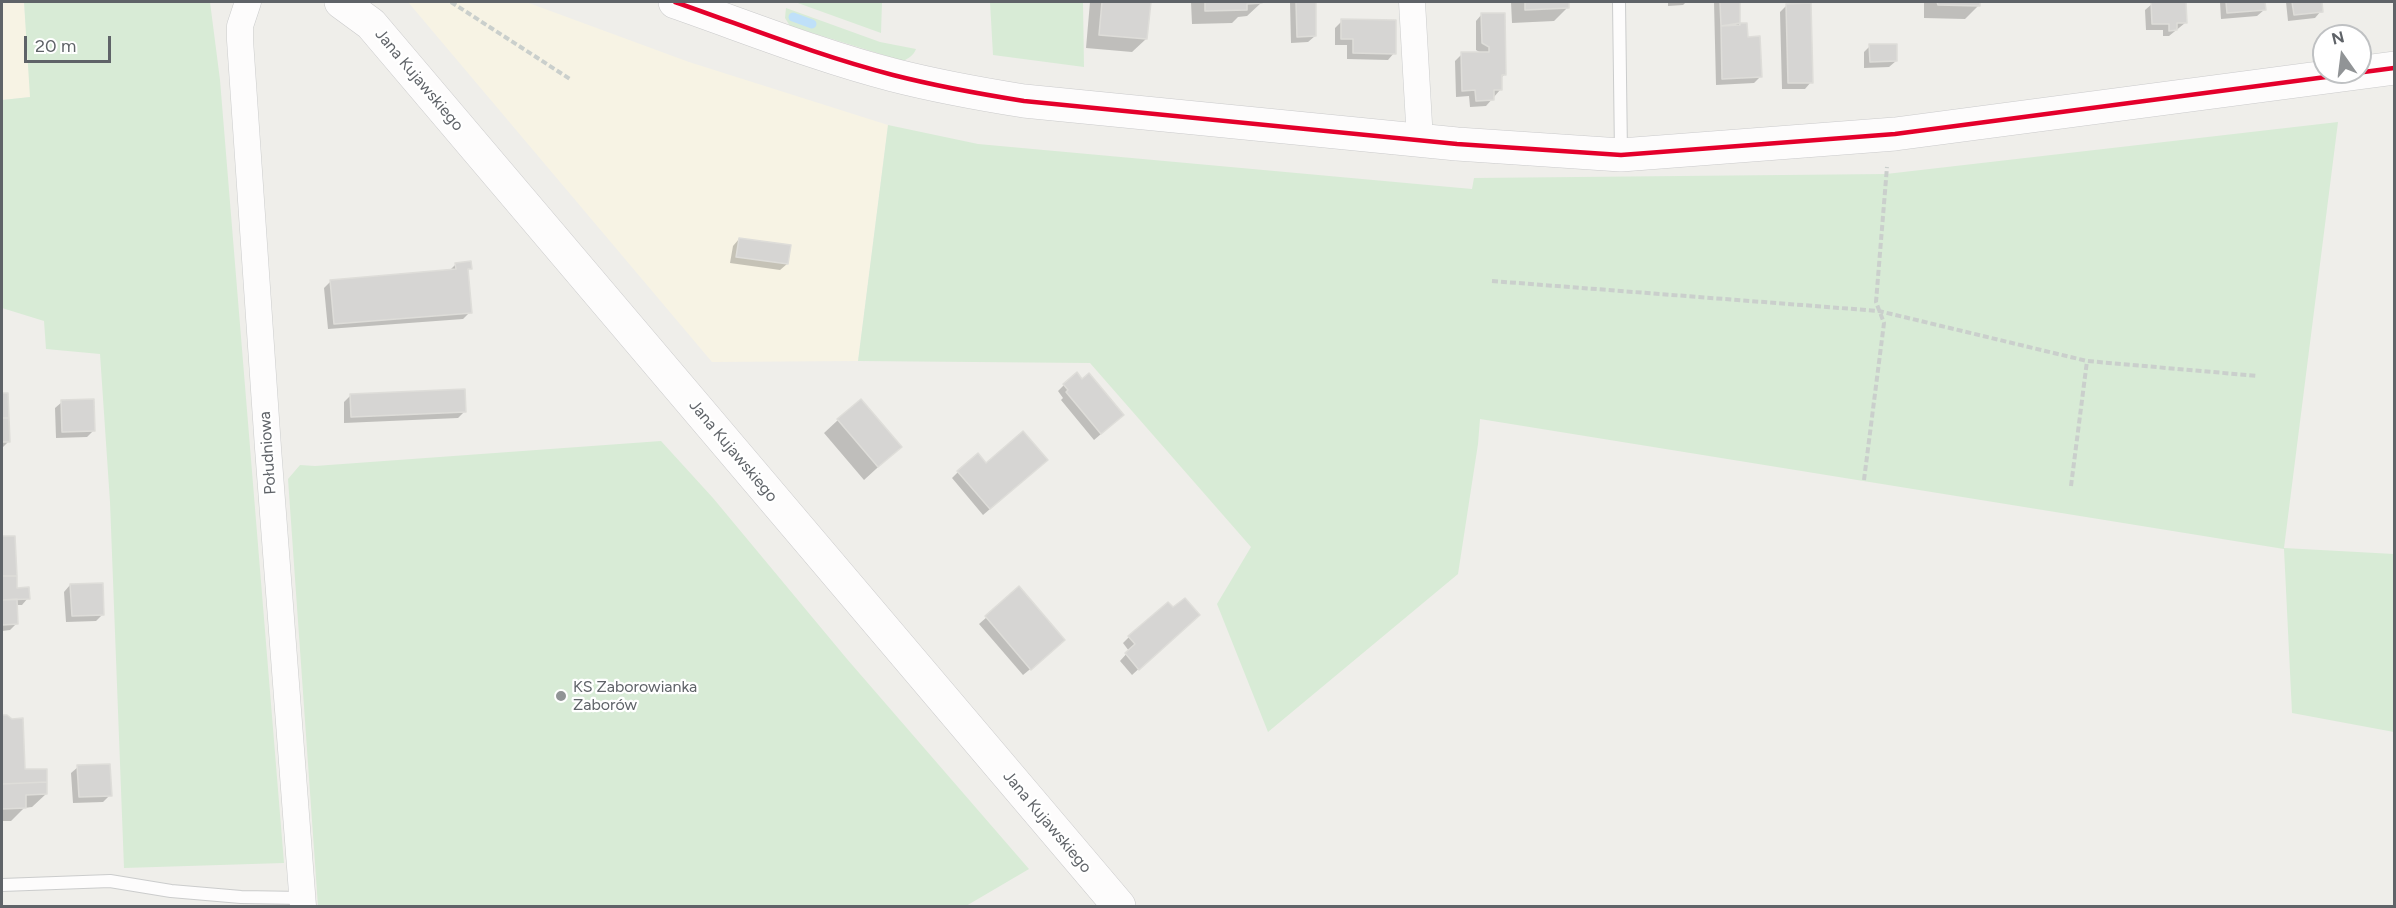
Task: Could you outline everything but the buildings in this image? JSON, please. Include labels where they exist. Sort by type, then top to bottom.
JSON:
[{"type":"main road","name":"Jana Kujawskiego","points":[[341,2],[371,24],[1119,906]]},
{"type":"main road","points":[[675,2],[857,65],[974,93],[1157,116],[1521,150],[1622,155],[1895,134],[2394,68]]},
{"type":"street","name":"Południowa","points":[[248,2],[240,26],[240,40],[268,448],[303,902]]},
{"type":"street","points":[[1412,2],[1420,141]]},
{"type":"lane","points":[[1619,2],[1622,155]]},
{"type":"lane","points":[[2,885],[110,881],[183,892],[303,902]]},
{"type":"path","points":[[451,2],[570,79]]},
{"type":"path","points":[[1864,480],[1884,323],[1876,302],[1887,167]]},
{"type":"path","points":[[1492,281],[1880,310],[2086,361],[2258,376]]},
{"type":"path","points":[[2071,486],[2086,361]]},
{"type":"shaded area","points":[[2,2],[24,2],[31,97],[2,100]]},
{"type":"shaded area","points":[[408,2],[526,2],[689,62],[888,125],[858,361],[712,362]]},
{"type":"green space","points":[[24,2],[210,2],[220,80],[284,863],[124,868],[110,502],[100,354],[46,349],[44,321],[2,308],[2,100],[30,97]]},
{"type":"green space","points":[[795,2],[882,2],[881,33]]},
{"type":"green space","points":[[990,2],[1083,2],[1084,67],[993,55]]},
{"type":"green space","points":[[786,8],[880,42],[916,49],[903,61],[790,26],[785,18]]},
{"type":"green space","points":[[2338,122],[2284,548],[2394,554],[2394,732],[2292,713],[2284,549],[1480,419],[1458,574],[1268,732],[1217,604],[1251,547],[1090,363],[858,361],[888,125],[978,144],[1472,189],[1474,178],[1886,174]]},
{"type":"green space","name":"KS Zaborowianka Zaborów","points":[[661,441],[713,498],[847,659],[1029,869],[966,906],[318,906],[288,479],[300,465],[315,466]]},
{"type":"waterway","points":[[793,17],[812,24]]},
{"type":"transit line","points":[[675,2],[865,67],[909,79],[1024,101],[1457,144],[1621,155],[1895,134],[2394,68]]},
{"type":"place","name":"KS Zaborowianka Zaborów","points":[[561,696]]}]
